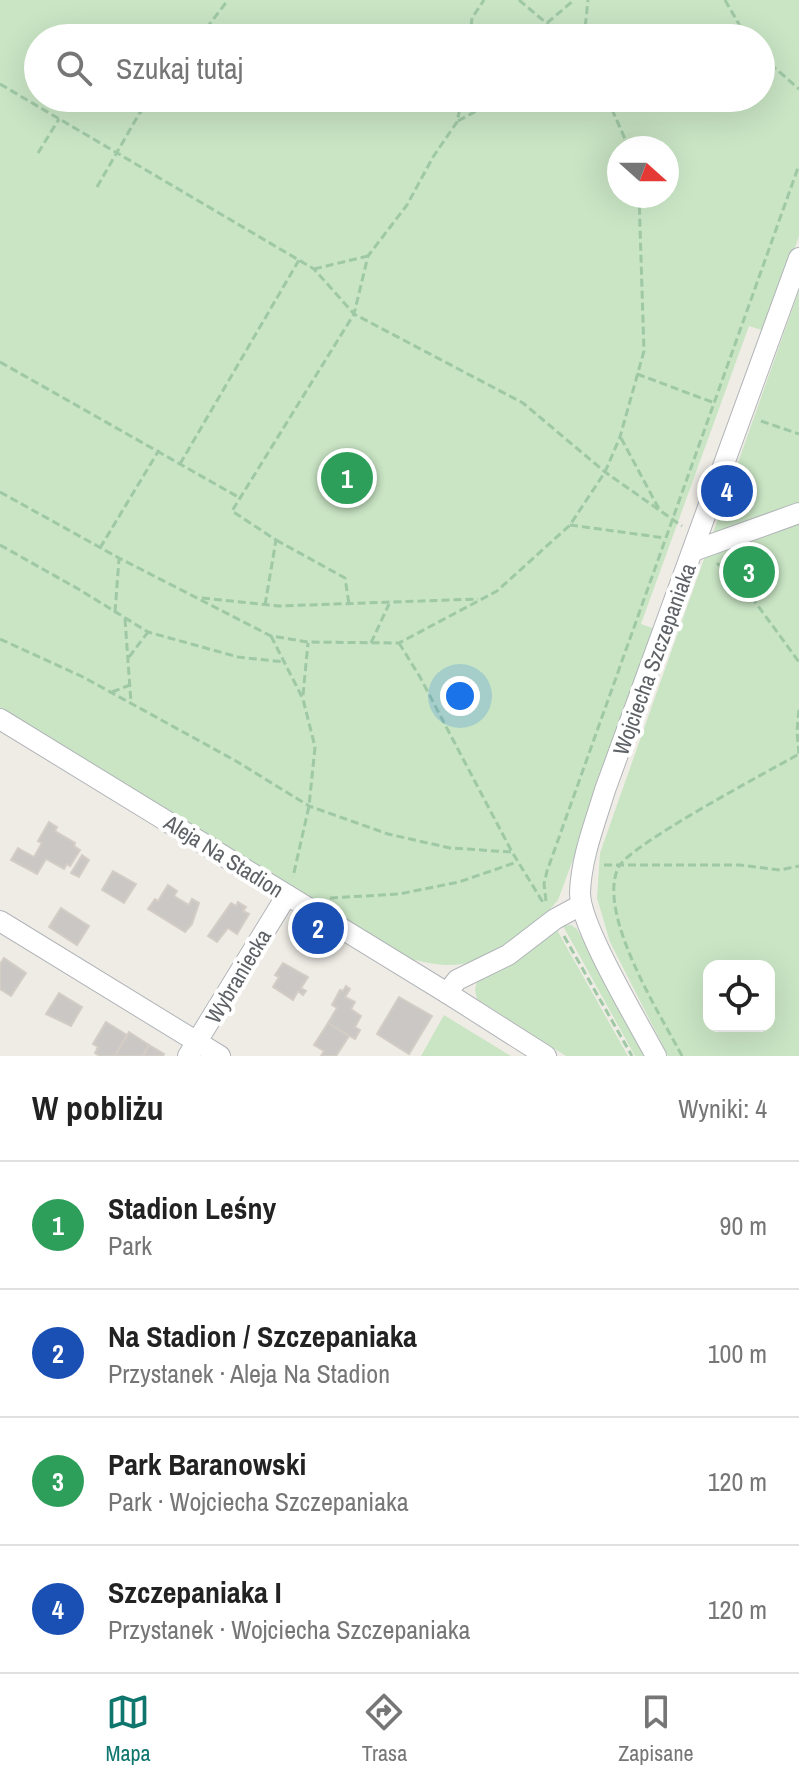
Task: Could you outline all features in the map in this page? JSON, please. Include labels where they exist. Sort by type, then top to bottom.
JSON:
[{"type":"street","name":"Wojciecha Szczepaniaka","points":[[656,1056],[600,950],[581,905],[582,879],[593,828],[701,548],[742,415],[799,258]]},
{"type":"street","points":[[701,548],[799,513]]},
{"type":"street","name":"Aleja Na Stadion","points":[[0,719],[546,1056]]},
{"type":"street","name":"Wybraniecka","points":[[193,1049],[287,895]]},
{"type":"street","points":[[447,993],[457,980],[508,955],[555,919],[581,905]]},
{"type":"street","points":[[0,921],[193,1049],[220,1056]]},
{"type":"path","points":[[210,24],[228,0]]},
{"type":"path","points":[[471,24],[484,0]]},
{"type":"path","points":[[519,0],[547,23],[574,0]]},
{"type":"path","points":[[585,24],[588,0]]},
{"type":"path","points":[[725,0],[737,24]]},
{"type":"path","points":[[775,68],[799,89]]},
{"type":"path","points":[[0,84],[24,98]]},
{"type":"path","points":[[47,112],[314,269],[354,314],[523,403],[701,548],[753,599],[799,662]]},
{"type":"path","points":[[97,187],[143,112]]},
{"type":"path","points":[[349,605],[345,578],[276,540],[232,511],[354,314],[368,256],[407,205],[433,157],[457,122],[459,112]]},
{"type":"path","points":[[457,122],[475,112]]},
{"type":"path","points":[[613,112],[624,136]]},
{"type":"path","points":[[38,153],[59,119]]},
{"type":"path","points":[[399,643],[517,862],[549,910],[544,890],[547,871],[799,165]]},
{"type":"path","points":[[0,492],[100,548],[271,636],[308,642],[399,643],[497,591],[570,525],[605,472],[620,437],[644,351],[639,208]]},
{"type":"path","points":[[314,269],[368,256]]},
{"type":"path","points":[[180,465],[299,260]]},
{"type":"path","points":[[0,365],[7,364],[240,498]]},
{"type":"path","points":[[637,374],[713,403]]},
{"type":"path","points":[[742,415],[799,434]]},
{"type":"path","points":[[620,437],[660,513]]},
{"type":"path","points":[[100,548],[158,451]]},
{"type":"path","points":[[570,525],[665,538]]},
{"type":"path","points":[[265,605],[276,540]]},
{"type":"path","points":[[0,545],[148,632],[238,657],[285,662]]},
{"type":"path","points":[[115,612],[119,558]]},
{"type":"path","points":[[199,598],[265,605],[389,604],[482,599]]},
{"type":"path","points":[[371,643],[389,604]]},
{"type":"path","points":[[125,618],[131,703]]},
{"type":"path","points":[[129,657],[148,632]]},
{"type":"path","points":[[271,636],[303,699],[315,747],[309,806],[287,895]]},
{"type":"path","points":[[0,639],[112,692],[309,806],[388,834],[450,848],[512,852]]},
{"type":"path","points":[[303,699],[308,642]]},
{"type":"path","points":[[112,692],[130,685]]},
{"type":"path","points":[[682,1056],[630,958],[617,915],[615,878],[619,865],[644,844],[799,755],[799,710]]},
{"type":"path","points":[[331,898],[399,894],[444,885],[517,862]]},
{"type":"path","points":[[602,865],[740,865],[780,870],[799,866]]},
{"type":"path","points":[[560,929],[632,1056]]},
{"type":"green space","points":[[0,0],[799,0],[799,236],[765,331],[749,326],[641,624],[658,630],[558,900],[523,935],[495,953],[464,964],[433,964],[409,959],[0,710]]},
{"type":"green space","points":[[799,290],[799,1056],[668,1056],[610,942],[597,898],[600,853]]},
{"type":"green space","points":[[571,925],[577,929],[644,1056],[635,1056],[563,926]]},
{"type":"green space","points":[[557,930],[628,1056],[566,1056],[477,999],[477,981]]},
{"type":"green space","points":[[444,1015],[511,1056],[421,1056]]},
{"type":"building","points":[[49,822],[57,827],[55,831],[75,843],[74,846],[80,850],[70,866],[67,864],[64,869],[46,859],[37,874],[11,860],[18,848],[34,857],[42,843],[38,841]]},
{"type":"building","points":[[82,855],[89,860],[79,877],[71,873]]},
{"type":"building","points":[[113,871],[136,884],[124,903],[102,890]]},
{"type":"building","points":[[168,885],[177,891],[174,896],[189,905],[192,899],[199,903],[192,924],[185,932],[148,909],[155,899],[158,901]]},
{"type":"building","points":[[238,902],[246,907],[243,911],[249,914],[237,934],[228,928],[217,942],[208,936],[231,903],[236,906]]},
{"type":"building","points":[[61,908],[89,926],[77,945],[49,927]]},
{"type":"building","points":[[4,958],[26,973],[11,996],[0,989],[0,964]]},
{"type":"building","points":[[283,963],[308,977],[301,988],[306,991],[303,995],[298,991],[293,1000],[273,987],[279,977],[275,975]]},
{"type":"building","points":[[346,986],[350,989],[345,997],[355,1002],[351,1009],[361,1016],[355,1027],[360,1030],[355,1039],[328,1023],[337,1008],[332,1005],[340,990],[343,991]]},
{"type":"building","points":[[59,993],[82,1007],[71,1026],[46,1014]]},
{"type":"building","points":[[399,997],[432,1016],[409,1054],[377,1034]]},
{"type":"building","points":[[106,1022],[127,1035],[115,1056],[95,1053],[98,1047],[93,1044]]},
{"type":"building","points":[[328,1023],[349,1036],[336,1056],[321,1056],[324,1051],[314,1045]]},
{"type":"building","points":[[129,1032],[149,1045],[143,1056],[115,1056]]},
{"type":"building","points":[[149,1045],[164,1054],[163,1056],[143,1056]]},
{"type":"place","name":"Stadion Leśny","points":[[347,478]]},
{"type":"place","name":"Szczepaniaka I","points":[[727,491]]},
{"type":"place","name":"Park Baranowski","points":[[749,572]]},
{"type":"place","name":"Na Stadion / Szczepaniaka","points":[[318,928]]}]
